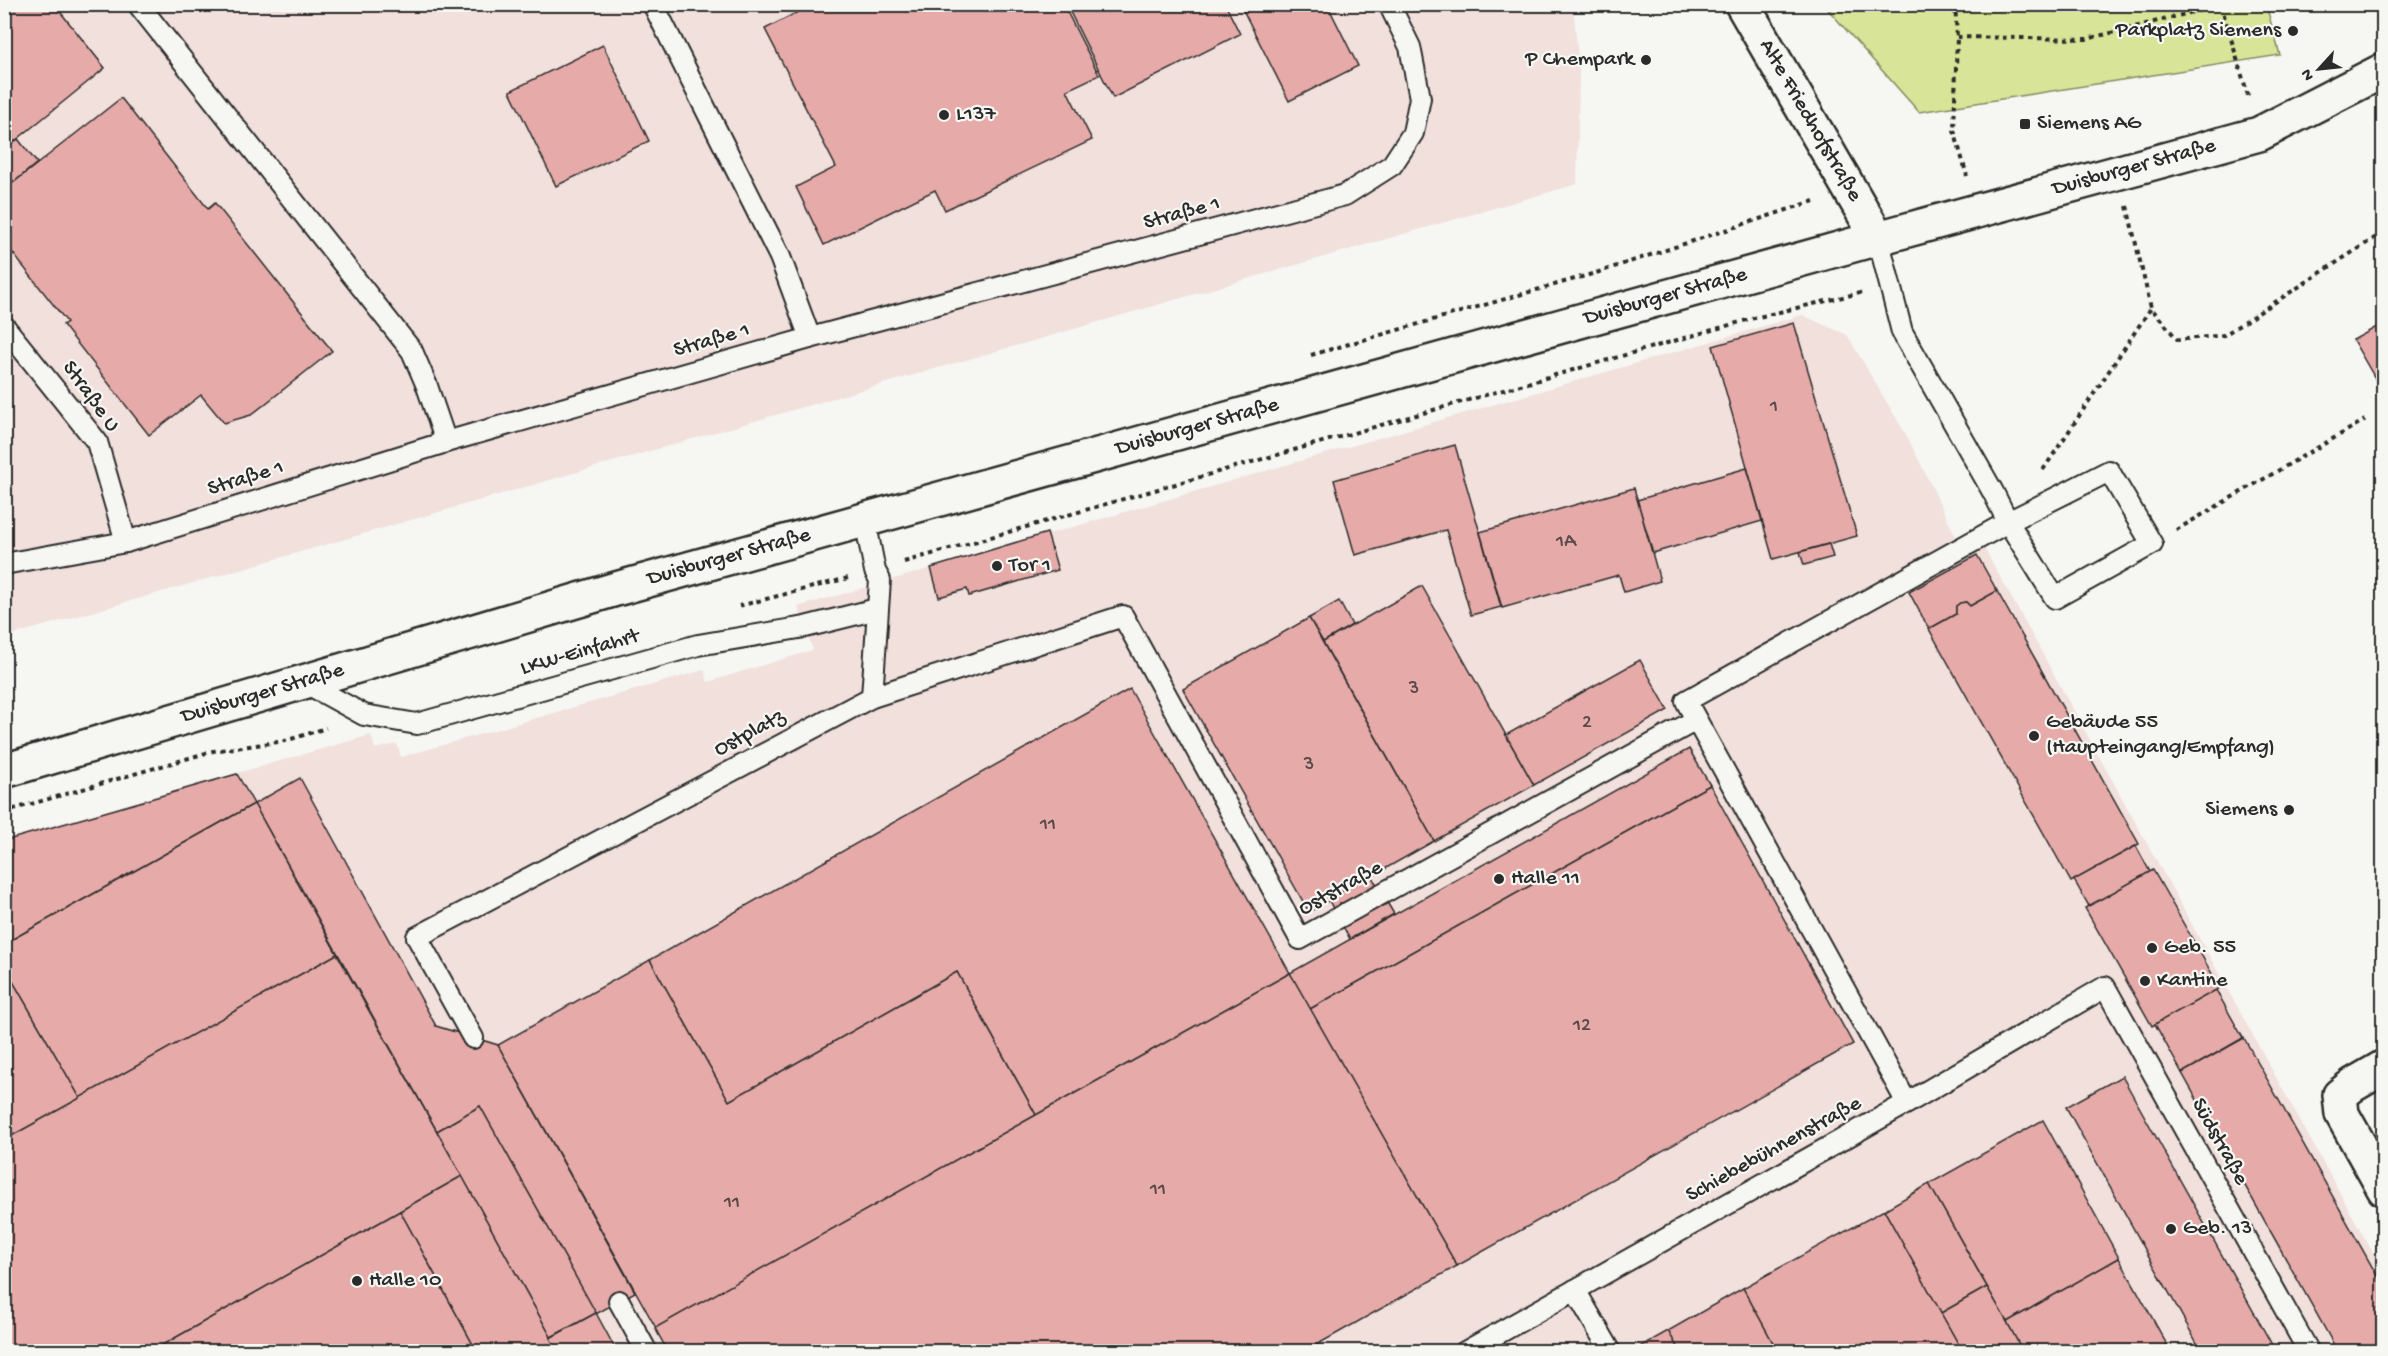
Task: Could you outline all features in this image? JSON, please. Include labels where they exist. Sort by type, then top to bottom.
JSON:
[{"type":"main road","name":"Alte Friedhofstraße","points":[[1742,4],[1878,238]]},
{"type":"main road","name":"Duisburger Straße","points":[[4,771],[616,589],[1977,210],[2259,134],[2384,70]]},
{"type":"main road","points":[[2384,1067],[2340,1095],[2342,1114],[2384,1189]]},
{"type":"lane","points":[[138,4],[412,351],[427,386],[446,442]]},
{"type":"lane","points":[[652,4],[780,257],[810,338]]},
{"type":"lane","name":"Straße 1","points":[[4,564],[126,542],[446,442],[810,338],[1345,195],[1392,165],[1413,134],[1420,98],[1410,47],[1389,4]]},
{"type":"lane","points":[[1878,238],[1902,332],[2008,522],[2055,598],[2152,544],[2109,471],[2008,522],[1686,701],[1907,1103]]},
{"type":"lane","name":"Straße U","points":[[4,326],[98,442],[126,542]]},
{"type":"lane","points":[[865,520],[875,571],[880,580],[872,697]]},
{"type":"lane","name":"LKW-Einfahrt","points":[[304,682],[364,715],[417,724],[698,645],[805,627],[877,609]]},
{"type":"lane","name":"Oststraße","points":[[1123,616],[1300,939],[1696,720]]},
{"type":"lane","name":"Ostplatz","points":[[473,1038],[417,937],[872,697],[1123,616]]},
{"type":"lane","name":"Schiebebühnenstraße","points":[[1465,1352],[1907,1103],[2105,987]]},
{"type":"lane","name":"Südstraße","points":[[2105,987],[2309,1352]]},
{"type":"lane","points":[[1575,1290],[1611,1352]]},
{"type":"lane","points":[[619,1301],[647,1352]]},
{"type":"path","points":[[1955,4],[1957,37],[1954,130],[1977,210]]},
{"type":"path","points":[[1957,37],[2087,39],[2221,5],[2259,134]]},
{"type":"path","points":[[2120,172],[2151,308],[2178,340],[2224,335],[2384,232]]},
{"type":"path","points":[[729,608],[875,571],[986,537],[1754,318],[1890,286]]},
{"type":"path","points":[[2041,474],[2151,308]]},
{"type":"path","points":[[2152,544],[2365,420]]},
{"type":"path","points":[[4,812],[213,750],[285,741],[364,715]]},
{"type":"shaded area","points":[[5,5],[1573,5],[1579,69],[1577,184],[5,637]]},
{"type":"shaded area","points":[[1802,315],[1847,335],[1909,440],[1965,555],[1983,546],[2384,1273],[2383,1352],[5,1352],[5,839],[371,735],[375,749],[397,744],[401,757],[704,670],[708,682],[813,650],[798,607]]},
{"type":"green space","points":[[1824,5],[2266,5],[2280,55],[1919,112]]},
{"type":"building","points":[[4,4],[54,4],[105,68],[4,150]]},
{"type":"building","name":"L137","points":[[813,4],[1063,4],[1099,75],[1067,90],[1092,140],[945,210],[935,190],[824,245],[796,187],[836,167],[765,29]]},
{"type":"building","points":[[1066,4],[1225,4],[1240,34],[1113,98]]},
{"type":"building","points":[[1240,4],[1327,4],[1358,66],[1289,101]]},
{"type":"building","points":[[603,45],[649,141],[556,186],[510,91]]},
{"type":"building","points":[[121,98],[208,209],[215,203],[332,351],[251,415],[224,423],[201,395],[149,435],[63,325],[67,322],[4,242],[4,190]]},
{"type":"building","points":[[18,139],[37,163],[14,182],[4,169],[4,150]]},
{"type":"building","points":[[1794,323],[1857,536],[1773,559],[1713,346]]},
{"type":"building","points":[[2384,323],[2384,384],[2380,387],[2353,340]]},
{"type":"building","points":[[1455,445],[1501,607],[1471,615],[1446,530],[1355,555],[1334,480]]},
{"type":"building","points":[[1747,468],[1762,521],[1653,553],[1637,500]]},
{"type":"building","points":[[1634,488],[1660,581],[1624,592],[1619,575],[1502,608],[1480,532]]},
{"type":"building","name":"Tor 1","points":[[1047,533],[1058,570],[969,596],[967,589],[939,597],[931,568]]},
{"type":"building","points":[[1829,544],[1833,557],[1804,565],[1800,552]]},
{"type":"building","points":[[1977,555],[1997,591],[1970,606],[1966,602],[1960,603],[1956,606],[1956,614],[1929,629],[1909,592]]},
{"type":"building","points":[[1422,586],[1534,785],[1434,841],[1323,642]]},
{"type":"building","name":"Gebäude 55 (Haupteingang/Empfang)","points":[[1997,591],[2139,844],[2071,882],[1929,629],[1956,614],[1956,606],[1960,603],[1966,602],[1970,606]]},
{"type":"building","points":[[1339,601],[1352,625],[1323,642],[1309,618]]},
{"type":"building","points":[[1309,618],[1434,841],[1309,912],[1183,689]]},
{"type":"building","points":[[1640,660],[1668,710],[1534,785],[1506,735]]},
{"type":"building","points":[[1130,689],[1290,973],[1036,1115],[957,972],[729,1101],[650,960]]},
{"type":"building","name":"Halle 11","points":[[1689,749],[1710,785],[1310,1009],[1290,973]]},
{"type":"building","points":[[237,774],[254,804],[4,944],[4,841]]},
{"type":"building","points":[[300,778],[436,1026],[498,1045],[635,1292],[596,1314],[480,1106],[437,1131],[254,804]]},
{"type":"building","points":[[1710,785],[1853,1044],[1457,1266],[1310,1009]]},
{"type":"building","points":[[254,804],[337,954],[80,1098],[4,966],[4,944]]},
{"type":"building","points":[[2136,846],[2150,872],[2089,906],[2074,880]]},
{"type":"building","name":"Geb. 55","points":[[2153,870],[2220,988],[2152,1026],[2085,908]]},
{"type":"building","points":[[1371,875],[1394,914],[1350,939],[1328,899]]},
{"type":"building","points":[[337,954],[462,1176],[150,1352],[4,1352],[4,1140]]},
{"type":"building","points":[[650,960],[729,1101],[957,972],[1036,1115],[656,1328],[498,1045]]},
{"type":"building","points":[[4,966],[80,1098],[4,1140]]},
{"type":"building","points":[[1290,973],[1457,1266],[1304,1352],[668,1352],[655,1328]]},
{"type":"building","points":[[2216,990],[2243,1038],[2182,1073],[2155,1024]]},
{"type":"building","points":[[2244,1038],[2384,1288],[2384,1352],[2338,1352],[2182,1073]]},
{"type":"building","name":"Geb. 13","points":[[2122,1076],[2276,1352],[2202,1352],[2066,1107]]},
{"type":"building","points":[[480,1106],[596,1313],[551,1337],[437,1131]]},
{"type":"building","points":[[2043,1120],[2119,1258],[2007,1322],[1929,1184]]},
{"type":"building","points":[[462,1176],[558,1352],[477,1352],[400,1211]]},
{"type":"building","points":[[1929,1184],[1987,1287],[1941,1313],[1884,1210]]},
{"type":"building","points":[[1884,1210],[1963,1352],[1778,1352],[1743,1288]]},
{"type":"building","name":"Halle 10","points":[[400,1211],[477,1352],[150,1352]]},
{"type":"building","points":[[2119,1258],[2171,1352],[2023,1352],[2007,1322]]},
{"type":"building","points":[[1987,1287],[2023,1352],[1963,1352],[1941,1313]]},
{"type":"building","points":[[1743,1288],[1778,1352],[1680,1352],[1668,1331]]},
{"type":"building","points":[[596,1313],[617,1352],[558,1352],[550,1338]]},
{"type":"building","points":[[1668,1331],[1680,1352],[1631,1352]]},
{"type":"place","name":"Parkplatz Siemens","points":[[2293,31]]},
{"type":"place","name":"P Chempark","points":[[1646,60]]},
{"type":"place","name":"L137","points":[[944,115]]},
{"type":"place","name":"Siemens AG","points":[[2025,124]]},
{"type":"place","name":"Tor 1","points":[[997,566]]},
{"type":"place","name":"Gebäude 55 (Haupteingang/Empfang)","points":[[2034,736]]},
{"type":"place","name":"Siemens","points":[[2289,810]]},
{"type":"place","name":"Halle 11","points":[[1499,879]]},
{"type":"place","name":"Geb. 55","points":[[2152,948]]},
{"type":"place","name":"Kantine","points":[[2145,981]]},
{"type":"place","name":"Geb. 13","points":[[2171,1229]]},
{"type":"place","name":"Halle 10","points":[[357,1281]]}]
